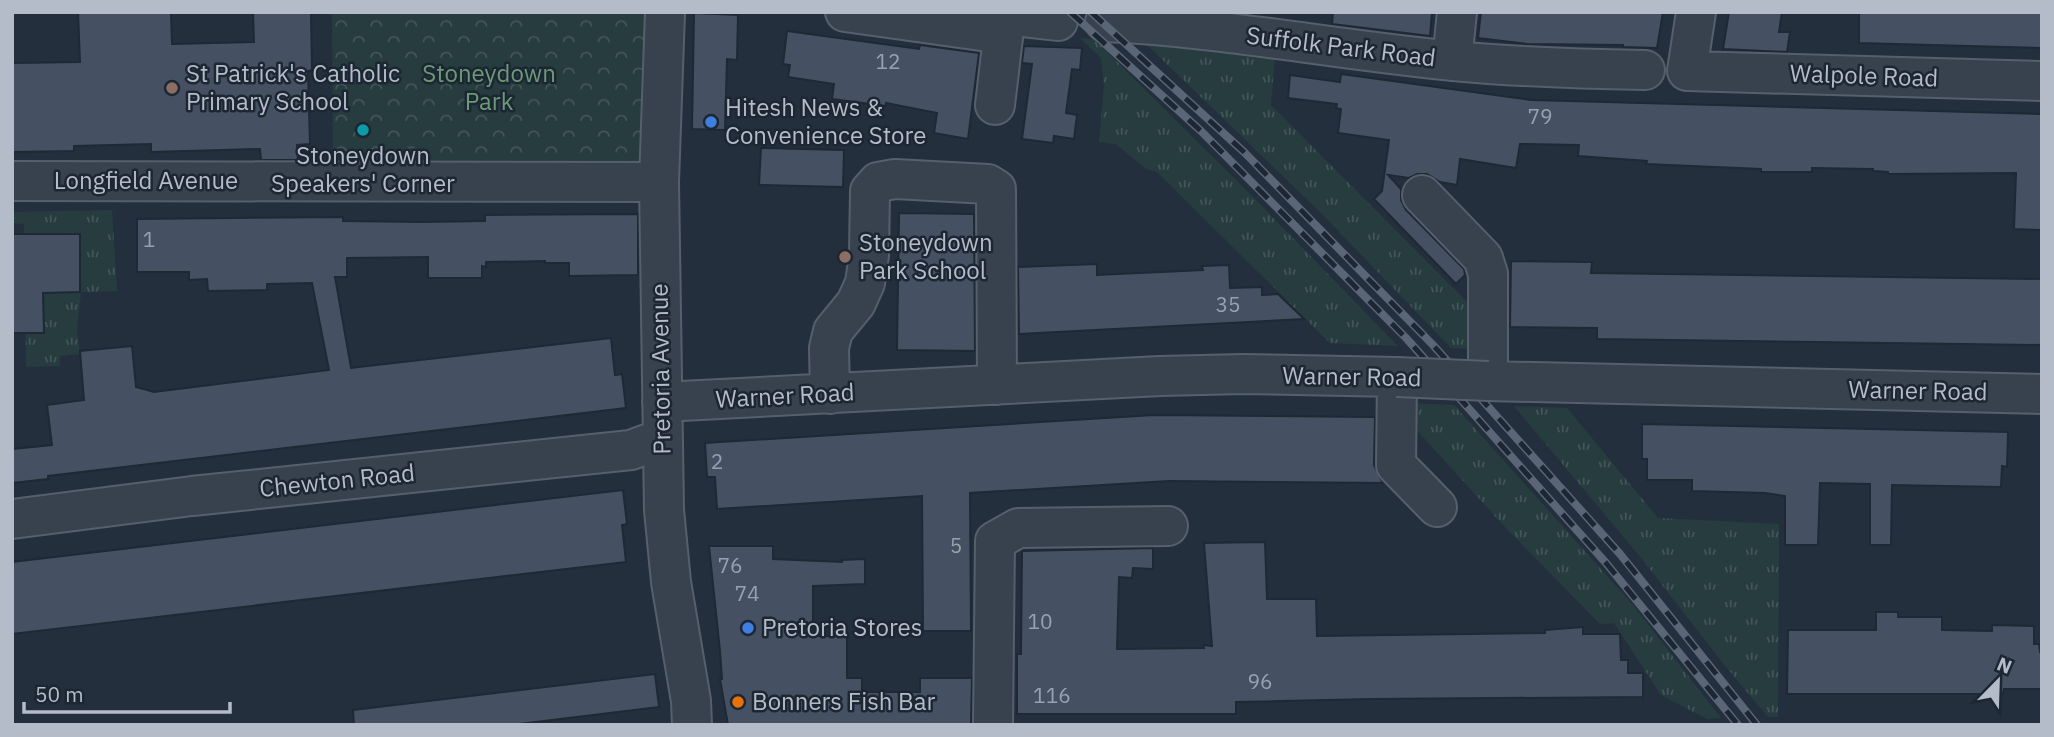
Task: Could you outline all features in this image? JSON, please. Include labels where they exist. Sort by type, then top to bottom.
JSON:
[{"type":"street","name":"Pretoria Avenue","points":[[665,12],[659,182],[664,510],[671,582],[691,701],[692,725]]},
{"type":"street","points":[[845,12],[1058,21]]},
{"type":"street","points":[[1452,61],[1457,12]]},
{"type":"street","name":"Walpole Road","points":[[1696,12],[1687,71],[2042,81]]},
{"type":"street","points":[[995,105],[1005,20]]},
{"type":"street","name":"Suffolk Park Road","points":[[1105,22],[1165,25],[1228,23],[1452,61],[1536,68],[1645,70]]},
{"type":"street","points":[[830,394],[829,348],[832,331],[856,303],[865,283],[869,256],[870,191],[878,182],[895,179],[988,184],[996,189],[997,385]]},
{"type":"street","name":"Longfield Avenue","points":[[12,181],[659,182]]},
{"type":"street","points":[[1422,195],[1483,258],[1488,274],[1488,381]]},
{"type":"street","name":"Warner Road","points":[[662,402],[1244,374],[2042,394]]},
{"type":"street","points":[[1397,377],[1396,465],[1437,507]]},
{"type":"street","name":"Chewton Road","points":[[12,520],[192,496],[619,452],[648,444],[662,444]]},
{"type":"street","points":[[993,725],[995,541],[1018,528],[1168,526]]},
{"type":"green space","name":"Stoneydown Park","points":[[332,12],[647,12],[643,163],[333,164]]},
{"type":"green space","points":[[1080,38],[1095,40],[1398,346],[1330,343],[1157,172],[1145,168],[1116,144],[1099,142],[1104,86],[1101,58]]},
{"type":"green space","points":[[1145,43],[1275,57],[1271,105],[1476,311],[1480,349],[1451,348],[1319,211]]},
{"type":"green space","points":[[112,210],[117,291],[81,292],[77,329],[80,354],[60,356],[60,366],[26,367],[25,269],[47,293],[80,292],[80,234],[25,258],[24,224],[12,223],[12,212]]},
{"type":"green space","points":[[1405,403],[1454,405],[1633,605],[1721,718],[1707,719],[1661,695],[1614,623],[1600,624],[1504,526],[1403,415]]},
{"type":"green space","points":[[1514,406],[1567,408],[1658,518],[1779,524],[1778,717],[1768,717],[1642,559]]},
{"type":"building","name":"St Patrick's Catholic Primary School","points":[[78,12],[171,12],[172,44],[254,42],[253,12],[311,12],[312,70],[308,71],[310,144],[297,145],[298,160],[261,160],[260,149],[151,152],[151,144],[74,146],[74,151],[12,152],[13,63],[80,62]]},
{"type":"building","points":[[1333,12],[1432,12],[1430,36],[1332,24]]},
{"type":"building","points":[[1481,12],[1663,12],[1657,48],[1527,44],[1478,38]]},
{"type":"building","points":[[1729,12],[1782,12],[1779,32],[1790,32],[1787,52],[1723,49]]},
{"type":"building","points":[[1859,12],[2042,12],[2042,48],[1859,43]]},
{"type":"building","points":[[694,13],[738,15],[737,60],[727,59],[725,130],[692,129]]},
{"type":"building","points":[[787,31],[919,49],[920,45],[979,53],[968,139],[934,133],[937,113],[886,103],[886,106],[832,99],[834,84],[788,77],[790,65],[783,64]]},
{"type":"building","points":[[1024,46],[1082,48],[1080,70],[1072,69],[1066,113],[1077,115],[1074,139],[1054,136],[1053,143],[1022,139],[1032,64],[1022,63]]},
{"type":"building","points":[[1341,74],[1531,100],[2042,114],[2042,230],[2014,229],[2016,173],[1888,174],[1873,169],[1812,168],[1812,172],[1761,172],[1761,169],[1646,164],[1647,161],[1578,156],[1579,145],[1520,144],[1516,168],[1460,159],[1457,185],[1440,182],[1427,174],[1417,174],[1409,178],[1388,175],[1401,189],[1401,200],[1406,210],[1464,269],[1465,275],[1456,284],[1374,199],[1382,191],[1389,140],[1338,133],[1341,109],[1336,108],[1337,104],[1288,98],[1290,75],[1340,82]]},
{"type":"building","points":[[761,148],[844,150],[843,187],[759,185]]},
{"type":"building","points":[[899,213],[974,214],[975,351],[897,350]]},
{"type":"building","points":[[638,214],[638,275],[569,276],[569,263],[545,261],[486,262],[486,267],[482,266],[482,278],[428,278],[428,257],[347,258],[347,277],[335,277],[351,368],[611,338],[615,375],[622,374],[626,408],[48,476],[48,479],[12,483],[12,449],[52,445],[47,405],[84,400],[80,351],[132,346],[136,387],[154,392],[329,370],[312,283],[267,284],[267,290],[208,291],[207,279],[189,280],[189,272],[137,272],[137,219],[343,217],[343,221],[421,222],[485,221],[485,215]]},
{"type":"building","points":[[12,234],[80,234],[80,292],[43,293],[44,333],[12,333]]},
{"type":"building","points":[[1511,261],[1592,262],[1591,273],[2042,279],[2042,345],[1597,339],[1597,328],[1510,327]]},
{"type":"building","points":[[1097,264],[1097,275],[1203,270],[1202,266],[1229,265],[1230,288],[1262,287],[1262,295],[1278,294],[1304,319],[1019,334],[1018,267]]},
{"type":"building","points":[[1154,415],[1375,417],[1374,465],[1383,483],[1169,481],[970,493],[971,631],[923,631],[922,496],[717,509],[715,477],[707,477],[705,443]]},
{"type":"building","points":[[1642,424],[2008,432],[2007,467],[2002,466],[2001,487],[1892,485],[1891,545],[1870,545],[1870,484],[1820,483],[1818,545],[1785,545],[1785,496],[1692,491],[1692,480],[1647,480],[1647,459],[1642,459]]},
{"type":"building","points":[[623,490],[627,524],[622,525],[626,562],[12,634],[12,562]]},
{"type":"building","points":[[1265,542],[1267,599],[1316,599],[1317,636],[1545,633],[1545,630],[1583,627],[1583,634],[1620,634],[1621,660],[1628,660],[1628,673],[1643,673],[1643,697],[1236,702],[1236,714],[1017,714],[1017,654],[1021,654],[1022,551],[1153,548],[1153,569],[1133,568],[1132,578],[1119,577],[1117,649],[1204,648],[1204,645],[1212,646],[1204,543]]},
{"type":"building","points":[[709,546],[773,546],[773,559],[842,562],[865,559],[865,584],[813,586],[813,636],[847,636],[847,678],[862,678],[862,692],[920,692],[920,678],[972,678],[971,725],[728,725],[720,679],[720,651]]},
{"type":"building","points":[[1876,612],[1898,612],[1898,617],[1942,617],[1942,630],[1992,631],[1992,625],[2034,626],[2034,644],[2039,644],[2042,652],[2042,689],[2004,689],[2003,694],[1787,694],[1788,630],[1876,630]]},
{"type":"building","points":[[655,674],[659,707],[511,725],[354,725],[353,710]]},
{"type":"railway","points":[[1070,12],[1201,131],[1407,339],[1606,563],[1738,725]]},
{"type":"railway","points":[[1091,12],[1244,152],[1433,345],[1620,554],[1757,725]]},
{"type":"place","name":"St Patrick's Catholic Primary School","points":[[172,88]]},
{"type":"place","name":"Hitesh News & Convenience Store","points":[[711,122]]},
{"type":"place","name":"Stoneydown Speakers' Corner","points":[[363,130]]},
{"type":"place","name":"Stoneydown Park School","points":[[845,257]]},
{"type":"place","name":"Pretoria Stores","points":[[748,628]]},
{"type":"place","name":"Bonners Fish Bar","points":[[738,702]]}]
